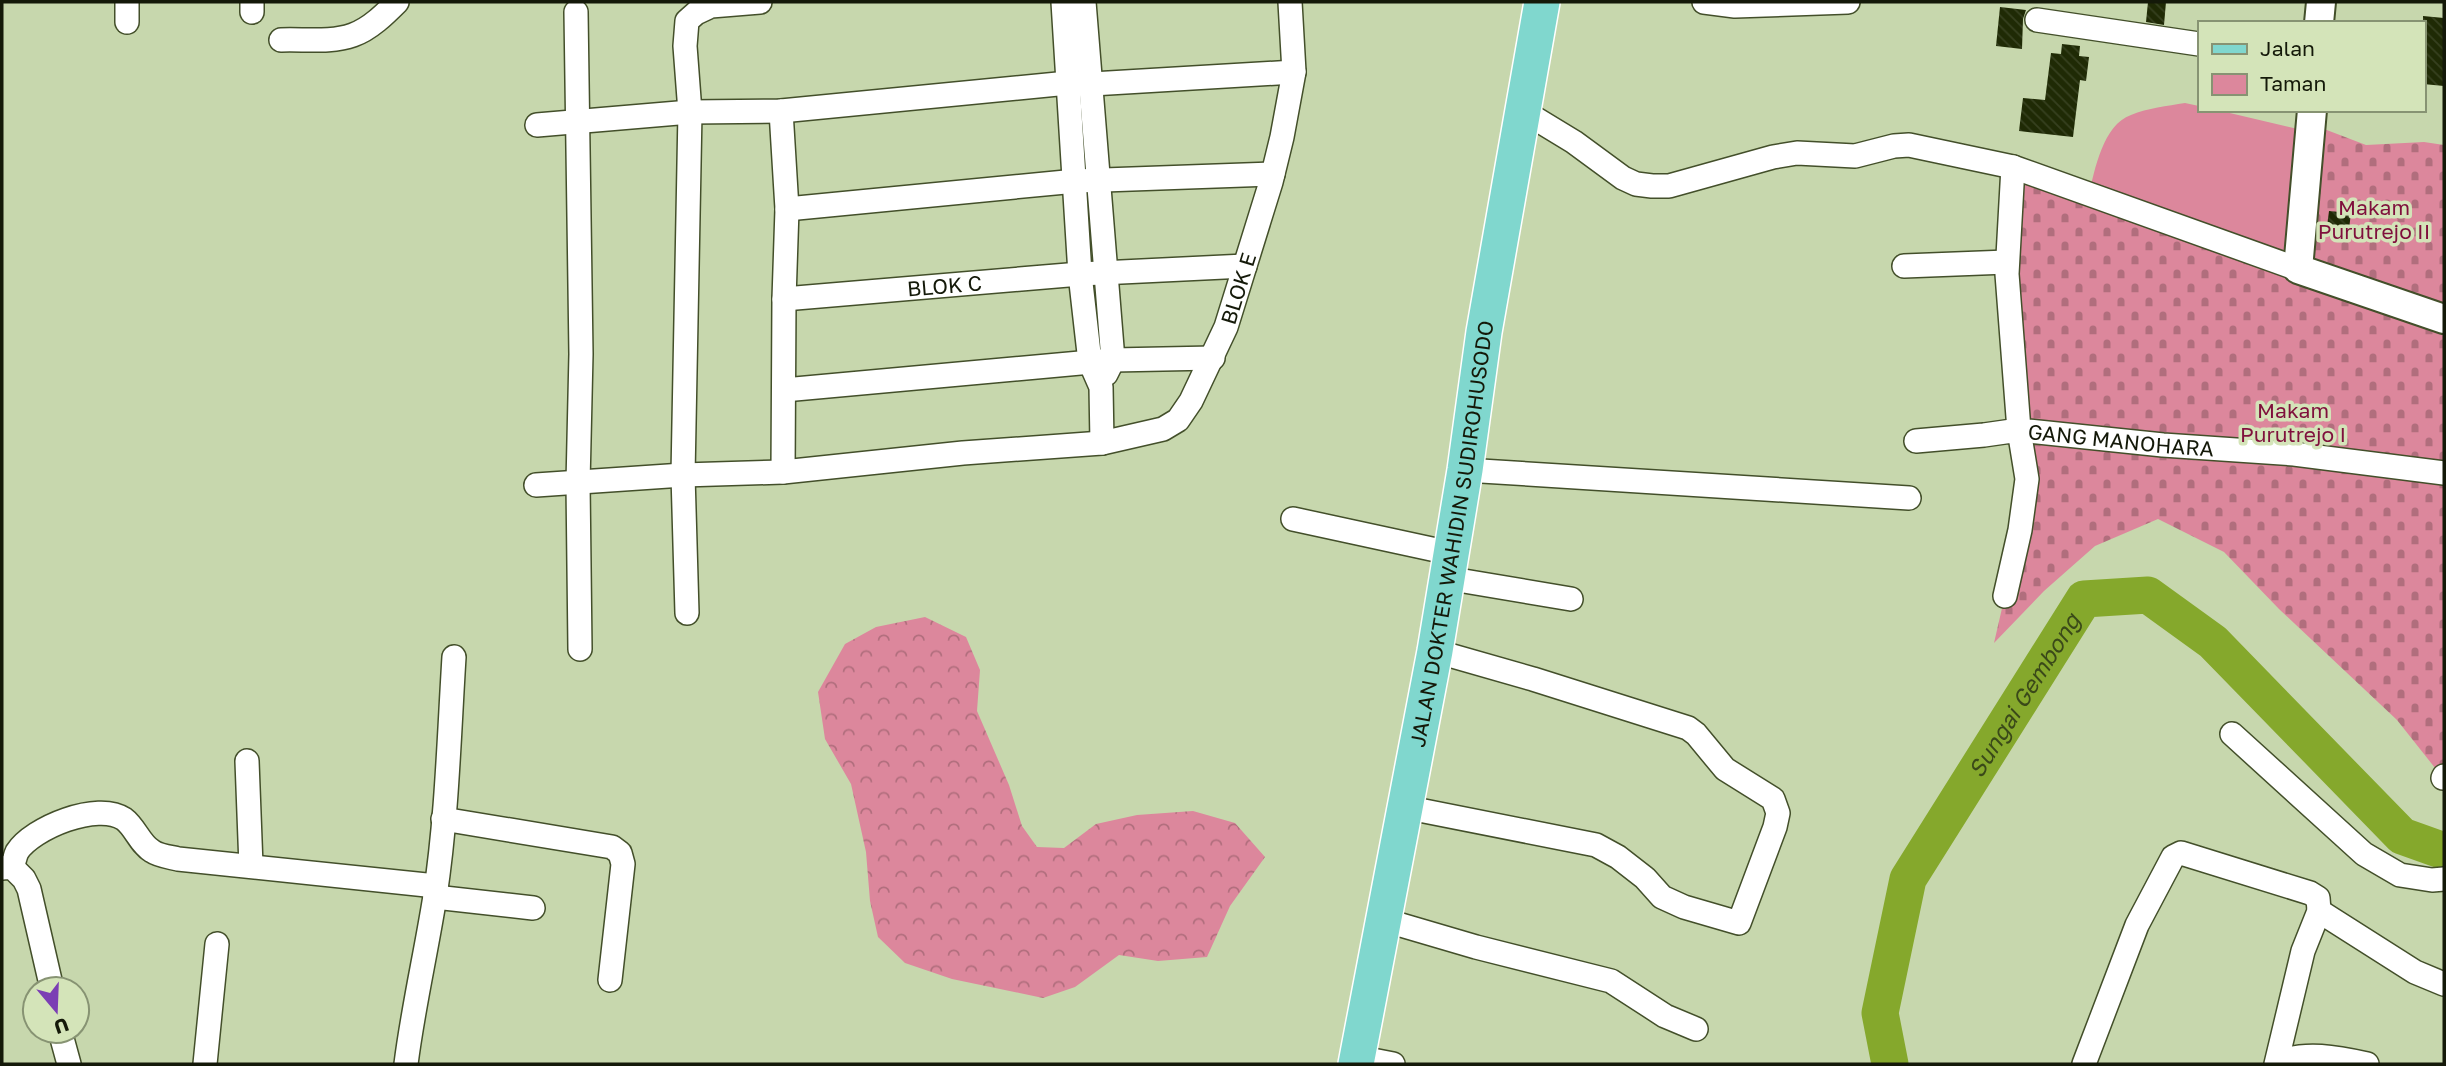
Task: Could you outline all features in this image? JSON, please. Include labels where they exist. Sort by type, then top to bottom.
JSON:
[{"type":"main road","name":"JALAN DOKTER WAHIDIN SUDIROHUSODO","points":[[1357,1061],[1435,651],[1465,471],[1484,332],[1542,2]]},
{"type":"street","points":[[281,40],[338,39],[355,35],[397,2]]},
{"type":"street","points":[[687,613],[683,475],[690,111],[684,46],[687,21],[696,13],[710,6],[760,2]]},
{"type":"street","points":[[1063,2],[1068,83],[1104,273],[1102,443]]},
{"type":"street","points":[[1084,2],[1092,84],[1080,274],[1101,361]]},
{"type":"street","name":"BLOK E","points":[[536,485],[683,475],[783,472],[962,453],[1102,443],[1163,429],[1178,420],[1191,401],[1227,327],[1273,174],[1294,72],[1290,2]]},
{"type":"street","points":[[1704,2],[1735,6],[1848,2]]},
{"type":"street","points":[[2319,21],[2321,2]]},
{"type":"street","points":[[576,12],[581,354],[578,483],[580,649]]},
{"type":"street","points":[[2037,20],[2198,44]]},
{"type":"street","points":[[537,125],[690,111],[781,111],[1068,83],[1092,84],[1294,72]]},
{"type":"street","points":[[781,111],[787,209],[783,472]]},
{"type":"street","points":[[1523,111],[1574,142],[1623,178],[1636,184],[1652,186],[1669,186],[1797,153],[1855,156],[1909,145],[2013,167],[2444,319]]},
{"type":"street","points":[[2298,269],[2312,112]]},
{"type":"street","name":"GANG MANOHARA","points":[[2013,167],[2007,262],[2019,430],[2163,445],[2294,454],[2444,472]]},
{"type":"street","points":[[787,209],[1087,181],[1273,174]]},
{"type":"street","points":[[1904,266],[2007,262]]},
{"type":"street","name":"BLOK C","points":[[784,299],[1080,274],[1245,266]]},
{"type":"street","points":[[784,390],[1101,361],[1213,358]]},
{"type":"street","points":[[1916,441],[2019,430],[2027,479],[2020,530],[2005,596]]},
{"type":"street","points":[[1465,471],[1909,498]]},
{"type":"street","points":[[1293,519],[1571,599]]},
{"type":"street","points":[[1404,807],[1596,845],[1618,857],[1644,877],[1662,897],[1685,907],[1739,923],[1775,828],[1778,813],[1773,800],[1725,769],[1688,728],[1533,678],[1435,651]]},
{"type":"street","points":[[406,1064],[435,892],[454,657]]},
{"type":"street","points":[[2232,734],[2364,854],[2400,875],[2444,879]]},
{"type":"street","points":[[247,761],[251,866]]},
{"type":"street","points":[[49,975],[29,889],[24,879],[7,868],[30,840],[69,819],[92,813],[110,812],[124,819],[151,851],[178,859],[251,866],[533,908]]},
{"type":"street","points":[[443,818],[612,847],[620,853],[623,864],[610,980]]},
{"type":"street","points":[[2084,1064],[2137,925],[2177,853],[2185,853],[2311,893],[2318,898],[2319,911],[2303,951],[2276,1064]]},
{"type":"street","points":[[2319,911],[2415,972],[2444,984]]},
{"type":"street","points":[[1384,920],[1476,947],[1612,981],[1665,1016],[1696,1029]]},
{"type":"street","points":[[205,1064],[217,944]]},
{"type":"street","points":[[64,1045],[69,1064]]},
{"type":"street","points":[[2276,1064],[2295,1057],[2348,1060],[2367,1064]]},
{"type":"street","points":[[1357,1061],[1393,1064]]},
{"type":"green space","points":[[2185,103],[2198,106],[2198,112],[2225,112],[2310,132],[2298,269],[2089,194],[2102,149],[2113,128],[2131,115]]},
{"type":"green space","name":"Makam Purutrejo I","points":[[2311,124],[2366,145],[2424,142],[2444,145],[2443,778],[2397,720],[2279,609],[2224,552],[2158,519],[2095,546],[2044,591],[1994,643],[2020,530],[2013,167],[2298,269]]},
{"type":"green space","points":[[925,617],[966,637],[980,670],[977,711],[1009,785],[1022,826],[1037,847],[1064,848],[1096,824],[1137,815],[1193,811],[1235,823],[1265,857],[1230,906],[1207,957],[1158,961],[1119,955],[1075,987],[1043,998],[952,979],[905,963],[878,937],[870,901],[866,852],[851,784],[825,739],[818,692],[845,644],[876,627]]},
{"type":"building","points":[[2148,2],[2166,2],[2164,25],[2146,22]]},
{"type":"building","points":[[2000,7],[2026,10],[2022,49],[1996,46]]},
{"type":"building","points":[[2423,16],[2444,18],[2444,86],[2425,84]]},
{"type":"building","points":[[2062,44],[2080,46],[2079,56],[2089,57],[2086,81],[2080,80],[2073,137],[2019,131],[2023,98],[2045,100],[2051,53],[2061,54]]},
{"type":"building","points":[[2329,211],[2351,213],[2348,237],[2326,234]]},
{"type":"waterway","name":"Sungai Gembong","points":[[1890,1064],[1880,1013],[1908,879],[2084,599],[2148,595],[2213,642],[2402,836],[2444,851]]},
{"type":"park label","name":"Makam Purutrejo II","points":[[2374,219]]}]
